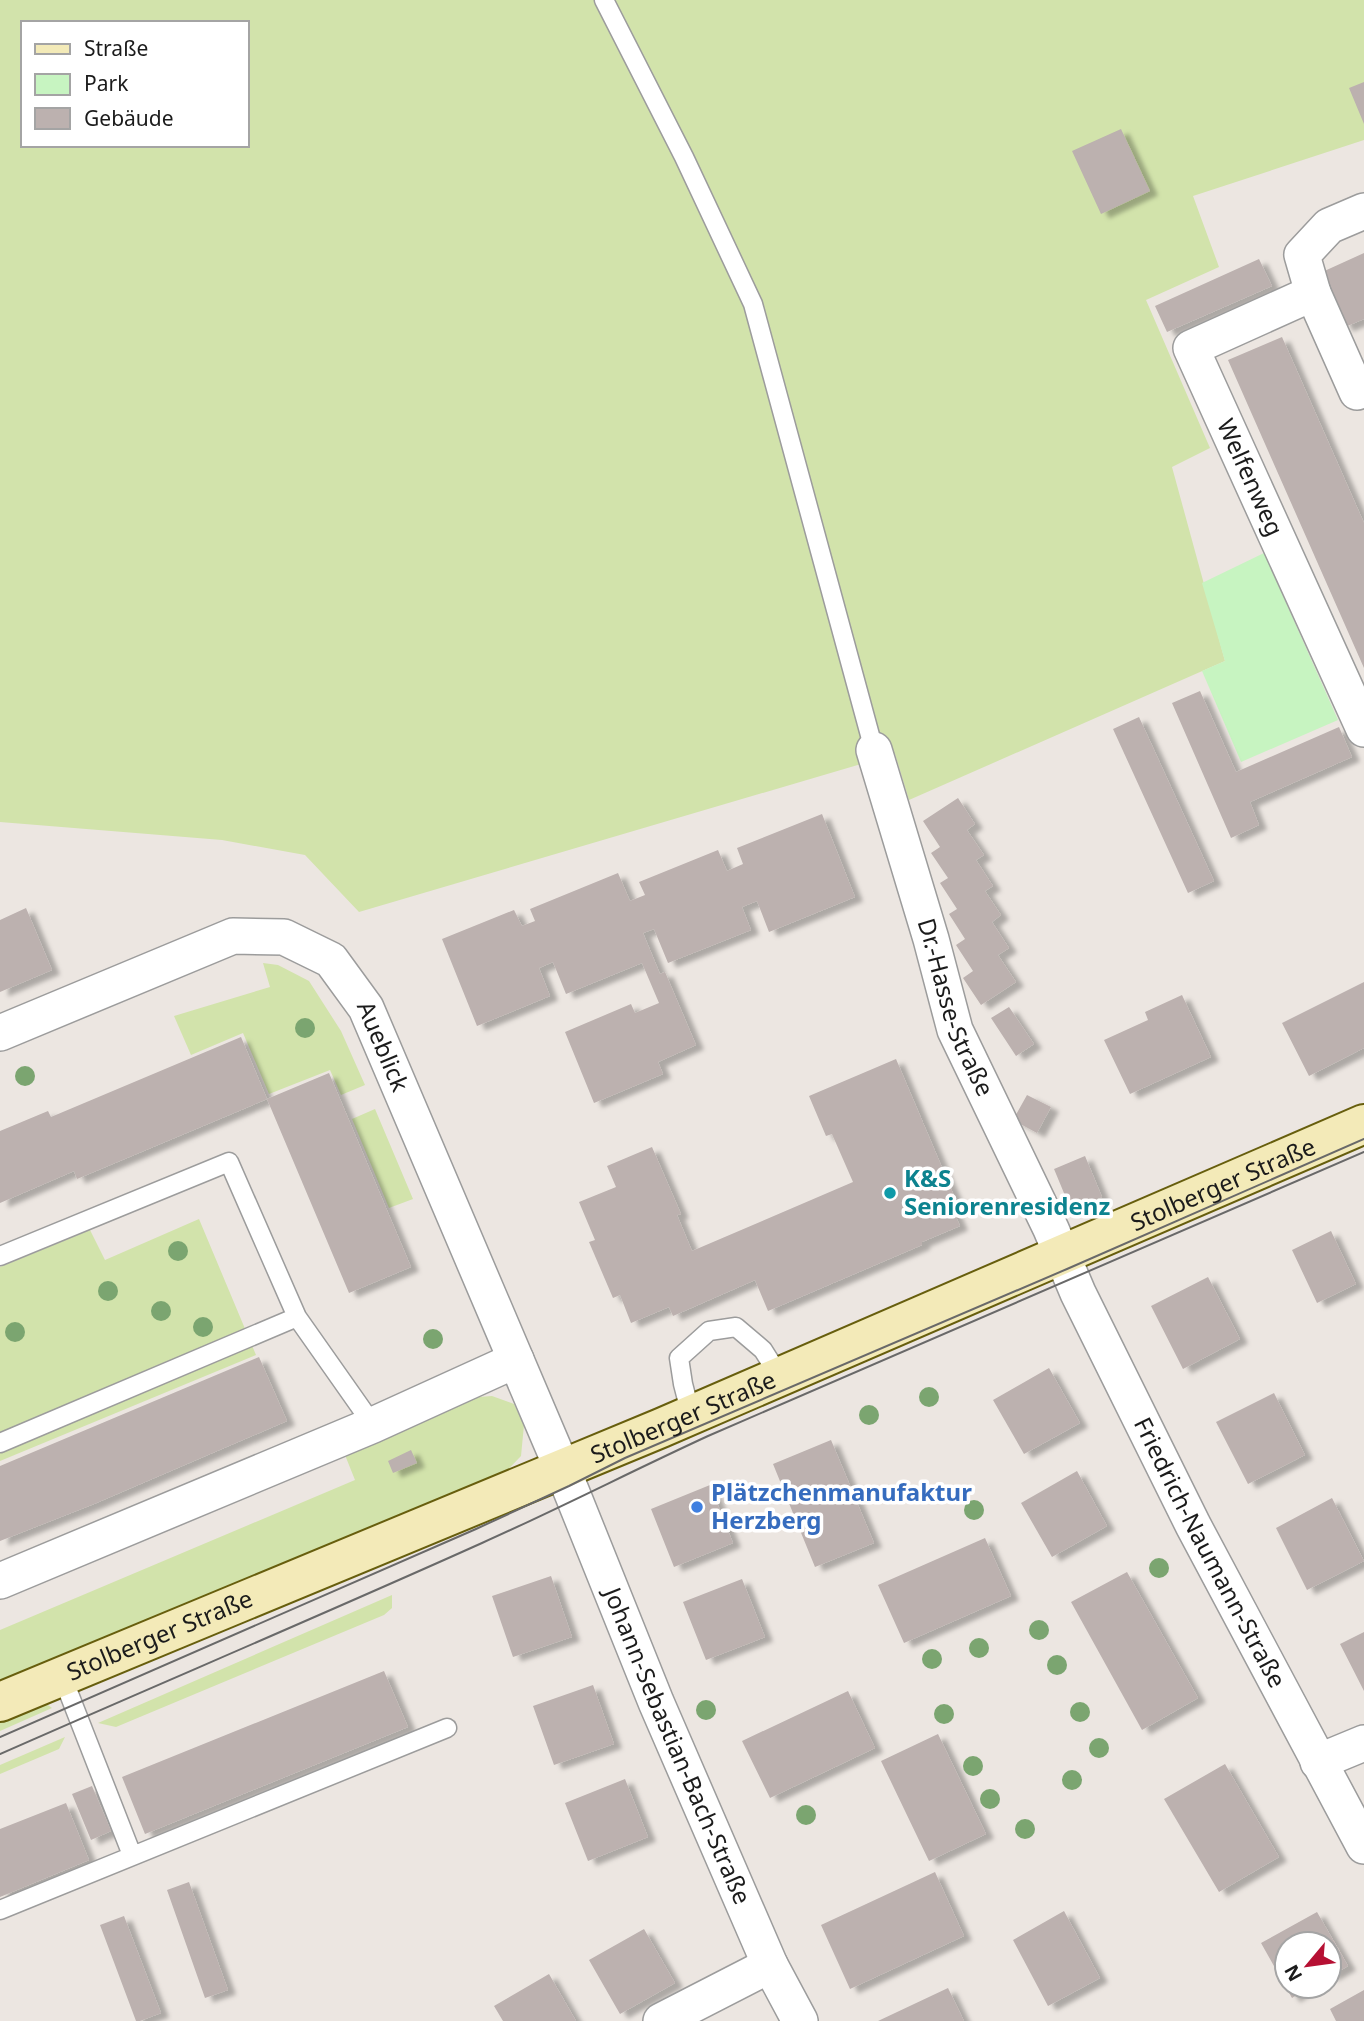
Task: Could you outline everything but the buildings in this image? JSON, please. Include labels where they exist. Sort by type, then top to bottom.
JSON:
[{"type":"main road","name":"Stolberger Straße","points":[[0,1702],[691,1415],[1364,1124]]},
{"type":"street","points":[[1362,396],[1313,293],[1302,255],[1329,226],[1364,211]]},
{"type":"street","name":"Welfenweg","points":[[1313,293],[1191,348],[1364,729]]},
{"type":"street","name":"Dr.-Hasse-Straße","points":[[874,750],[931,939],[955,1030],[1062,1254]]},
{"type":"street","name":"Aueblick","points":[[0,1033],[233,936],[284,937],[331,960],[366,1008],[562,1468]]},
{"type":"street","name":"Friedrich-Naumann-Straße","points":[[1062,1254],[1193,1525],[1364,1846]]},
{"type":"street","points":[[0,1581],[373,1425],[516,1360]]},
{"type":"street","name":"Johann-Sebastian-Bach-Straße","points":[[562,1468],[656,1702],[770,1965],[800,2021]]},
{"type":"street","points":[[1318,1762],[1364,1743]]},
{"type":"street","points":[[661,2021],[770,1965]]},
{"type":"lane","points":[[604,0],[684,157],[753,304],[874,750]]},
{"type":"lane","points":[[0,1256],[229,1162],[297,1317],[373,1425]]},
{"type":"lane","points":[[0,1443],[297,1317]]},
{"type":"lane","points":[[691,1415],[679,1358],[709,1331],[736,1327],[763,1350],[780,1377]]},
{"type":"lane","points":[[62,1676],[132,1855]]},
{"type":"lane","points":[[0,1910],[447,1728]]},
{"type":"green space","points":[[0,0],[1364,0],[1364,140],[1193,196],[1219,267],[1146,300],[1210,448],[1172,467],[1225,661],[909,800],[895,754],[359,912],[305,855],[222,840],[0,822]]},
{"type":"green space","points":[[1264,553],[1338,720],[1241,762],[1202,671],[1225,661],[1202,583]]},
{"type":"green space","points":[[263,963],[278,965],[309,981],[341,1031],[365,1085],[341,1095],[330,1070],[269,1094],[243,1033],[191,1055],[174,1016],[270,987]]},
{"type":"green space","points":[[375,1109],[413,1199],[389,1208],[352,1119]]},
{"type":"green space","points":[[199,1219],[256,1355],[0,1461],[0,1267],[90,1230],[105,1260]]},
{"type":"green space","points":[[492,1396],[514,1404],[524,1425],[521,1456],[495,1483],[0,1684],[0,1630],[355,1480],[345,1455],[479,1397]]},
{"type":"green space","points":[[392,1595],[392,1608],[384,1615],[116,1727],[98,1723]]},
{"type":"green space","points":[[44,1702],[52,1708],[0,1731],[0,1721]]},
{"type":"green space","points":[[65,1737],[59,1749],[0,1774],[0,1765]]},
{"type":"tram line","points":[[0,1737],[476,1529],[625,1458],[1364,1139]]},
{"type":"tram line","points":[[0,1754],[482,1543],[708,1436],[1364,1152]]},
{"type":"place","name":"K&S Seniorenresidenz","points":[[890,1193]]},
{"type":"place","name":"Plätzchenmanufaktur Herzberg","points":[[697,1507]]}]
